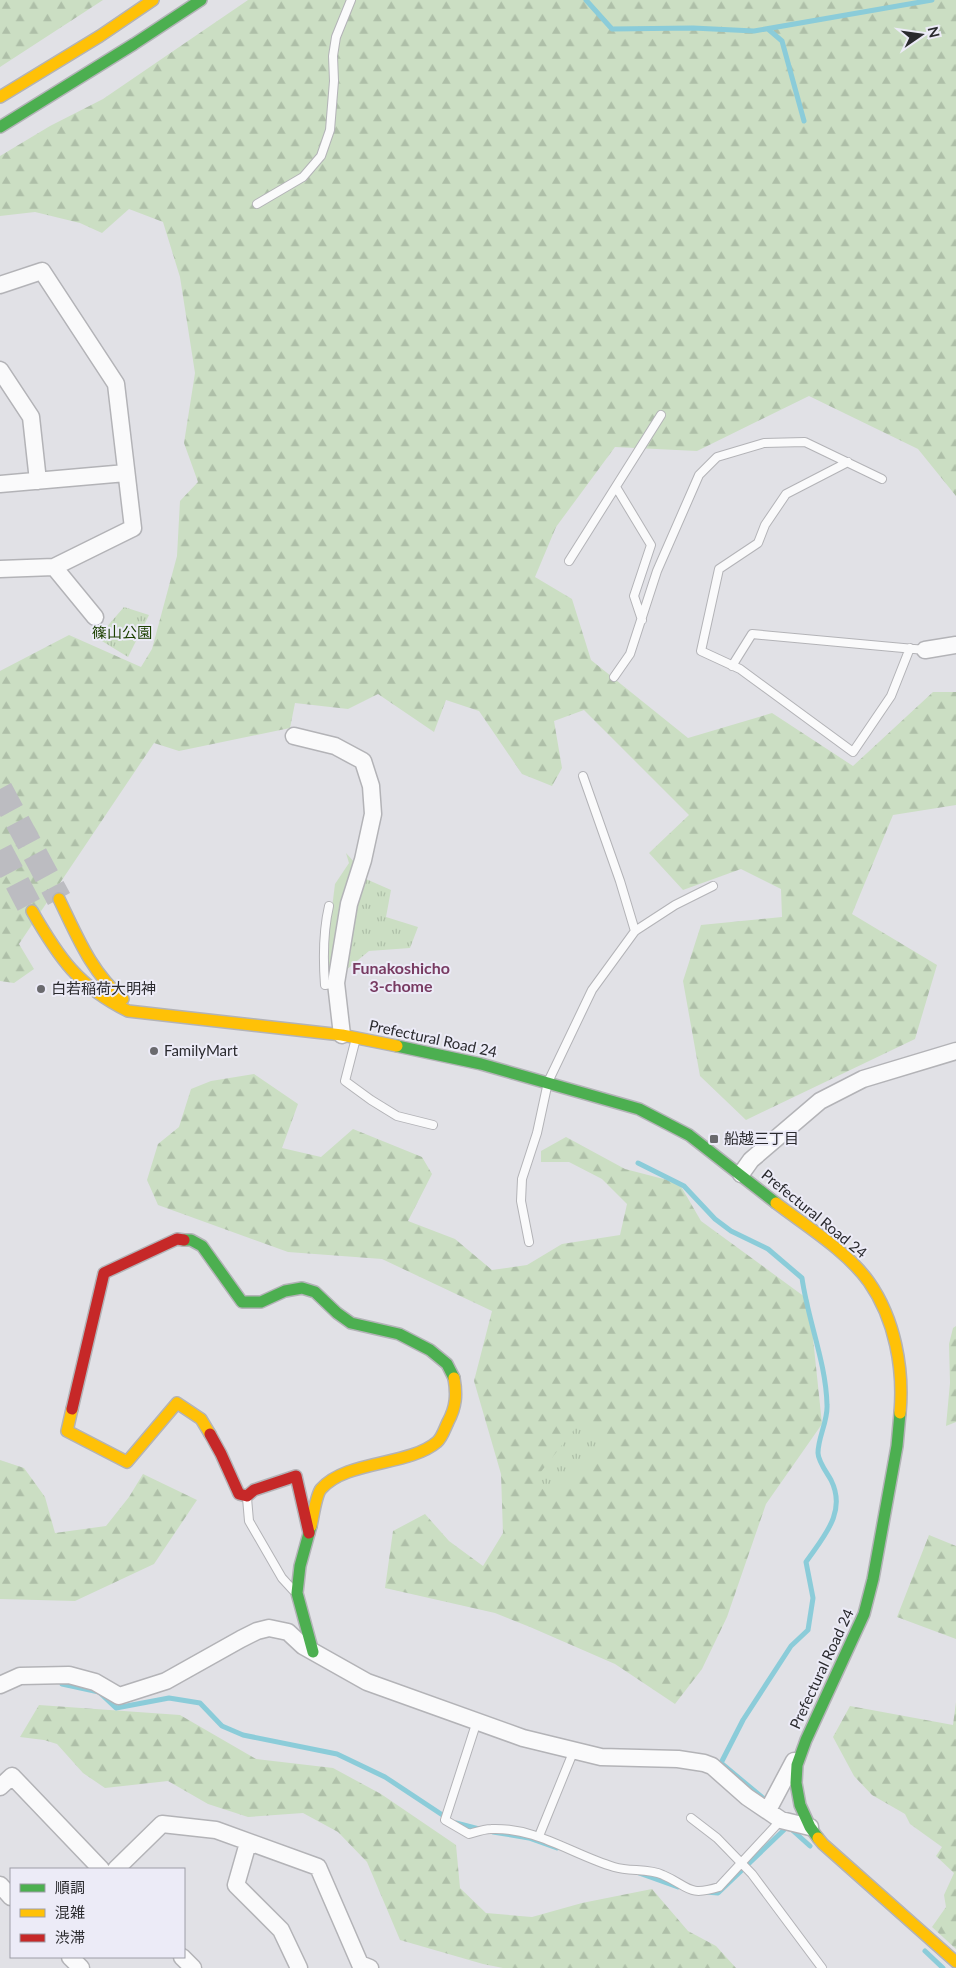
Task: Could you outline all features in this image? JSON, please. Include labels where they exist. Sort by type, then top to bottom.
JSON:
[{"type":"main road","points":[[0,97],[100,36],[153,0]]},
{"type":"main road","points":[[0,127],[201,0]]},
{"type":"main road","name":"Prefectural Road 24","points":[[59,899],[92,962],[106,984],[120,997],[146,1014]]},
{"type":"main road","name":"Prefectural Road 24","points":[[32,912],[71,972],[92,991],[128,1011],[349,1036],[481,1064],[640,1109],[689,1135],[741,1174],[844,1256],[870,1282],[888,1320],[899,1359],[901,1401],[897,1446],[873,1578],[864,1614],[806,1740],[796,1765],[796,1783],[800,1805],[810,1827],[823,1844],[956,1962]]},
{"type":"main road","points":[[309,1533],[296,1476],[254,1490],[247,1496],[239,1494],[221,1454],[201,1419],[177,1403],[127,1462],[67,1430],[104,1273],[177,1239],[191,1240],[202,1246],[242,1302],[261,1302],[285,1291],[302,1288],[314,1292],[351,1323],[399,1334],[430,1350],[447,1364],[454,1379],[457,1398],[453,1413],[439,1441],[422,1452],[371,1465],[336,1478],[320,1490],[309,1533],[300,1566],[297,1594],[313,1652]]},
{"type":"street","points":[[0,285],[42,271],[116,384],[133,528],[54,567],[0,569]]},
{"type":"street","points":[[0,370],[31,417],[38,481]]},
{"type":"street","points":[[0,484],[126,473]]},
{"type":"street","points":[[54,567],[95,618]]},
{"type":"street","points":[[918,649],[956,645]]},
{"type":"street","points":[[294,736],[335,746],[363,761],[371,786],[373,814],[363,860],[349,904],[336,983],[349,1036]]},
{"type":"street","points":[[741,1174],[751,1160],[820,1101],[863,1079],[956,1051]]},
{"type":"street","points":[[0,1684],[20,1676],[69,1675],[95,1682],[119,1696],[166,1681],[256,1631],[269,1628],[288,1632],[303,1646],[367,1682],[523,1738],[601,1757],[678,1759],[704,1763],[712,1766],[747,1797],[781,1820],[810,1827]]},
{"type":"street","points":[[768,1810],[806,1740]]},
{"type":"street","points":[[0,1787],[12,1776],[100,1868]]},
{"type":"street","points":[[117,1868],[162,1824],[216,1830],[318,1867],[360,1964],[370,1968]]},
{"type":"street","points":[[248,1843],[236,1885],[280,1930],[299,1968]]},
{"type":"street","points":[[0,1885],[10,1896]]},
{"type":"street","points":[[71,1958],[80,1968]]},
{"type":"street","points":[[183,1958],[193,1968]]},
{"type":"lane","points":[[257,204],[303,177],[321,156],[330,130],[334,81],[333,56],[336,37],[351,0]]},
{"type":"lane","points":[[569,561],[661,415]]},
{"type":"lane","points":[[614,677],[630,654],[657,571],[699,475],[717,457],[764,443],[804,442],[882,479]]},
{"type":"lane","points":[[732,666],[752,634],[918,649],[891,696],[854,752],[740,669],[732,666],[701,651],[719,569],[758,543],[765,526],[786,494],[848,462]]},
{"type":"lane","points":[[616,487],[651,544],[634,596],[642,620]]},
{"type":"lane","points":[[583,776],[620,881],[635,931]]},
{"type":"lane","points":[[529,1242],[521,1201],[522,1179],[537,1133],[548,1082],[592,990],[635,931],[675,905],[713,886]]},
{"type":"lane","points":[[329,906],[323,956],[325,985],[336,983]]},
{"type":"lane","points":[[349,1036],[345,1080],[397,1116],[433,1125]]},
{"type":"lane","points":[[247,1496],[249,1522],[282,1578],[297,1594]]},
{"type":"lane","points":[[477,1721],[444,1820],[469,1834],[491,1828],[519,1831],[539,1836],[616,1868],[662,1874],[691,1892],[719,1888],[781,1820]]},
{"type":"lane","points":[[539,1836],[574,1750]]},
{"type":"lane","points":[[691,1818],[717,1838],[752,1874],[822,1968]]},
{"type":"green space","points":[[0,0],[103,0],[0,67]]},
{"type":"green space","points":[[248,0],[956,0],[956,496],[918,449],[809,396],[697,451],[615,447],[556,527],[535,577],[572,599],[591,660],[688,738],[772,713],[853,766],[933,692],[956,692],[956,805],[893,815],[852,914],[937,965],[915,1039],[746,1120],[700,1076],[683,981],[701,925],[782,917],[781,889],[741,869],[683,890],[649,853],[689,815],[584,710],[554,721],[562,768],[552,786],[522,774],[479,711],[446,700],[434,732],[378,694],[348,709],[295,703],[290,728],[179,751],[154,743],[19,944],[34,969],[14,983],[0,981],[0,671],[69,635],[141,667],[152,649],[177,556],[180,501],[198,482],[184,443],[195,373],[180,277],[163,222],[129,209],[102,233],[80,223],[35,212],[0,216],[0,156],[50,126],[103,99]]},
{"type":"green space","name":"篠山公園","points":[[124,607],[149,615],[128,657],[97,638]]},
{"type":"green space","points":[[346,853],[355,863],[335,939],[330,982],[327,948],[335,884],[349,863]]},
{"type":"green space","points":[[366,879],[391,890],[386,917],[418,927],[410,948],[369,951],[346,970],[356,902]]},
{"type":"green space","points":[[254,1074],[298,1104],[282,1148],[321,1157],[353,1129],[422,1157],[432,1174],[408,1221],[455,1239],[492,1270],[527,1265],[562,1244],[620,1235],[627,1204],[602,1179],[569,1162],[541,1162],[541,1151],[566,1137],[625,1169],[679,1183],[701,1221],[809,1300],[822,1424],[766,1504],[727,1617],[702,1669],[675,1704],[615,1664],[495,1613],[385,1588],[393,1531],[425,1514],[449,1541],[483,1566],[503,1533],[501,1474],[474,1381],[492,1311],[382,1259],[288,1252],[158,1205],[147,1180],[158,1144],[179,1127],[191,1089],[211,1081]]},
{"type":"green space","points":[[956,1326],[956,1422],[946,1426],[950,1383],[949,1344],[953,1328]]},
{"type":"green space","points":[[580,1422],[608,1442],[551,1495],[533,1482]]},
{"type":"green space","points":[[0,1460],[24,1468],[45,1497],[55,1533],[106,1526],[129,1497],[143,1474],[197,1500],[154,1564],[75,1601],[0,1599]]},
{"type":"green space","points":[[929,1535],[956,1546],[956,1639],[897,1617]]},
{"type":"green space","points":[[956,1702],[956,1949],[932,1927],[946,1907],[944,1895],[954,1873],[936,1856],[942,1847],[910,1824],[905,1814],[872,1795],[854,1776],[833,1737],[850,1706],[953,1725]]},
{"type":"green space","points":[[39,1705],[180,1715],[256,1759],[333,1768],[381,1794],[456,1845],[460,1888],[486,1913],[532,1917],[582,1903],[652,1889],[688,1931],[716,1946],[736,1968],[503,1968],[400,1940],[367,1862],[338,1832],[303,1813],[248,1817],[208,1804],[168,1781],[105,1788],[83,1773],[57,1744],[44,1740],[20,1737]]},
{"type":"waterway","points":[[586,0],[612,29],[693,28],[754,31],[932,0]]},
{"type":"waterway","points":[[768,29],[782,41],[804,121]]},
{"type":"waterway","points":[[638,1163],[684,1186],[715,1219],[731,1231],[768,1249],[802,1278],[824,1373],[827,1411],[818,1456],[831,1480],[836,1503],[835,1513],[826,1533],[806,1562],[813,1598],[808,1630],[791,1646],[743,1720],[721,1763],[769,1803]]},
{"type":"waterway","points":[[62,1684],[99,1692],[116,1708],[169,1698],[200,1703],[222,1726],[243,1735],[337,1754],[385,1777],[447,1818]]},
{"type":"waterway","points":[[456,1823],[479,1829]]},
{"type":"waterway","points":[[706,1892],[718,1893],[788,1826]]},
{"type":"waterway","points":[[790,1828],[810,1846]]},
{"type":"waterway","points":[[493,1832],[529,1838],[557,1848]]},
{"type":"waterway","points":[[639,1873],[678,1887]]},
{"type":"waterway","points":[[925,1951],[943,1968]]},
{"type":"tunnel","points":[[0,789],[59,899]]},
{"type":"tunnel","points":[[0,850],[32,911]]},
{"type":"traffic: fast","points":[[0,127],[201,0]]},
{"type":"traffic: fast","points":[[397,1046],[481,1064],[639,1109],[689,1135],[776,1203]]},
{"type":"traffic: fast","points":[[184,1240],[191,1240],[202,1246],[242,1302],[261,1302],[285,1291],[302,1288],[315,1292],[337,1313],[351,1323],[399,1334],[430,1350],[447,1364],[454,1378]]},
{"type":"traffic: fast","points":[[818,1838],[810,1827],[800,1805],[796,1783],[797,1765],[806,1740],[864,1614],[873,1579],[897,1446],[900,1413]]},
{"type":"traffic: fast","points":[[311,1526],[300,1566],[297,1593],[313,1652]]},
{"type":"traffic: slow","points":[[0,97],[100,36],[153,0]]},
{"type":"traffic: slow","points":[[59,899],[93,965],[123,999]]},
{"type":"traffic: slow","points":[[32,911],[51,943],[71,969],[96,991],[128,1011],[342,1035],[397,1046]]},
{"type":"traffic: slow","points":[[776,1203],[838,1249],[860,1271],[878,1296],[896,1345],[901,1379],[900,1413]]},
{"type":"traffic: slow","points":[[311,1526],[319,1492],[332,1480],[361,1468],[425,1450],[439,1440],[454,1406],[456,1395],[454,1378]]},
{"type":"traffic: slow","points":[[72,1409],[67,1431],[127,1462],[177,1403],[201,1419],[210,1434]]},
{"type":"traffic: slow","points":[[818,1838],[956,1962]]},
{"type":"traffic: jam","points":[[72,1409],[104,1273],[177,1239],[184,1240]]},
{"type":"traffic: jam","points":[[210,1434],[239,1494],[247,1496],[254,1490],[296,1476],[309,1533]]},
{"type":"place","name":"白若稲荷大明神","points":[[41,989]]},
{"type":"place","name":"FamilyMart","points":[[154,1051]]},
{"type":"place","name":"船越三丁目","points":[[714,1139]]},
{"type":"district","name":"Funakoshicho 3-chome","points":[[401,977]]}]
